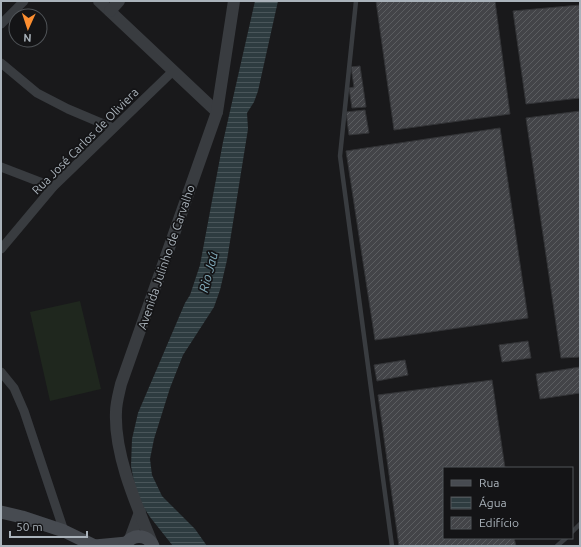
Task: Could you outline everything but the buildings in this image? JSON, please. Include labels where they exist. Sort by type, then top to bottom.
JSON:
[{"type":"main road","points":[[1,512],[22,517],[64,531],[95,546]]},
{"type":"main road","name":"Avenida Julinho de Carvalho","points":[[95,546],[127,543],[139,536],[144,537],[153,544]]},
{"type":"street","points":[[1,24],[24,1]]},
{"type":"street","points":[[99,1],[217,112]]},
{"type":"street","points":[[110,11],[118,1]]},
{"type":"street","name":"Avenida Julinho de Carvalho","points":[[153,544],[140,512],[119,451],[116,412],[121,384],[217,112],[234,1]]},
{"type":"street","points":[[1,63],[37,93],[68,109],[114,128]]},
{"type":"street","name":"Rua José Carlos de Oliviera","points":[[1,249],[53,187],[172,71]]},
{"type":"street","points":[[1,167],[53,187]]},
{"type":"street","points":[[1,372],[14,388],[24,411],[64,531]]},
{"type":"street","points":[[127,543],[140,512]]},
{"type":"lane","points":[[356,1],[340,156],[392,546]]},
{"type":"lane","points":[[557,546],[565,539]]},
{"type":"shaded area","points":[[80,301],[101,389],[50,401],[30,312]]},
{"type":"water","name":"Rio Jaú","points":[[255,1],[278,1],[258,91],[254,102],[247,113],[248,129],[227,260],[220,290],[214,307],[183,355],[170,388],[154,439],[150,459],[152,475],[162,496],[195,529],[207,546],[173,546],[150,517],[137,497],[131,466],[132,439],[138,413],[185,303],[190,295],[200,265],[223,142]]}]
